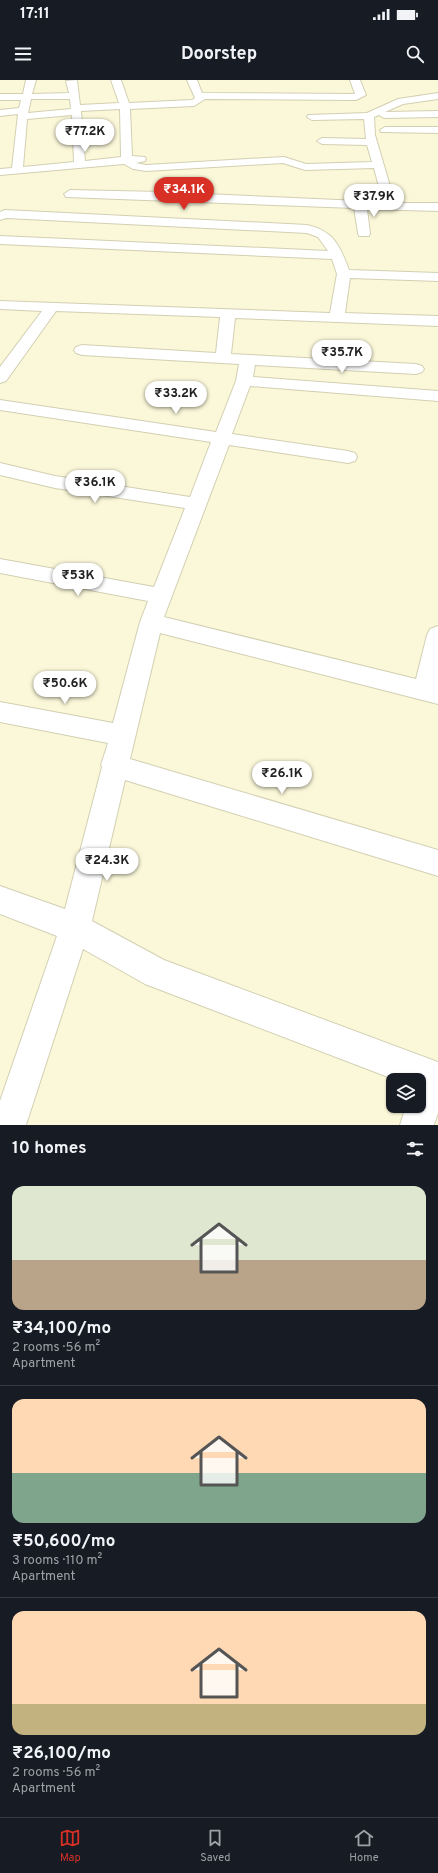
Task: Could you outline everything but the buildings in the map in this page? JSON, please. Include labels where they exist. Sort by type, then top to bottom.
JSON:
[{"type":"street","points":[[72,80],[80,165]]},
{"type":"street","points":[[116,80],[125,106],[127,160],[132,166],[139,168],[284,160],[305,167],[378,165]]},
{"type":"street","points":[[0,113],[24,113],[194,103],[200,99],[195,83]]},
{"type":"street","points":[[199,96],[356,97],[361,95],[354,83]]},
{"type":"street","points":[[0,97],[27,88],[73,96]]},
{"type":"street","points":[[17,170],[27,88]]},
{"type":"street","points":[[369,116],[401,101],[438,96]]},
{"type":"street","points":[[312,117],[438,114]]},
{"type":"street","points":[[369,116],[372,142],[390,207]]},
{"type":"street","points":[[370,130],[438,130]]},
{"type":"street","points":[[322,141],[372,142]]},
{"type":"street","points":[[0,172],[172,156]]},
{"type":"street","points":[[70,194],[144,194],[360,206],[438,207]]},
{"type":"street","points":[[111,245],[131,220],[144,194]]},
{"type":"street","points":[[360,206],[364,233]]},
{"type":"street","points":[[0,216],[5,214],[312,230],[324,234],[337,255],[344,274],[337,317]]},
{"type":"street","points":[[0,240],[337,255]]},
{"type":"street","points":[[344,274],[438,277]]},
{"type":"street","points":[[0,305],[438,321]]},
{"type":"street","points":[[0,378],[52,307]]},
{"type":"street","points":[[224,359],[228,314]]},
{"type":"street","points":[[82,350],[416,369]]},
{"type":"street","points":[[8,1125],[75,928],[114,765],[151,622],[244,381],[248,360]]},
{"type":"street","points":[[244,381],[438,396]]},
{"type":"street","points":[[0,405],[223,437],[348,457]]},
{"type":"street","points":[[0,469],[55,482],[197,504]]},
{"type":"street","points":[[0,566],[162,596]]},
{"type":"street","points":[[151,622],[432,692],[438,634]]},
{"type":"street","points":[[0,712],[122,735]]},
{"type":"street","points":[[114,765],[438,863]]},
{"type":"street","points":[[0,900],[75,928],[156,973],[435,1078],[417,1125]]}]
